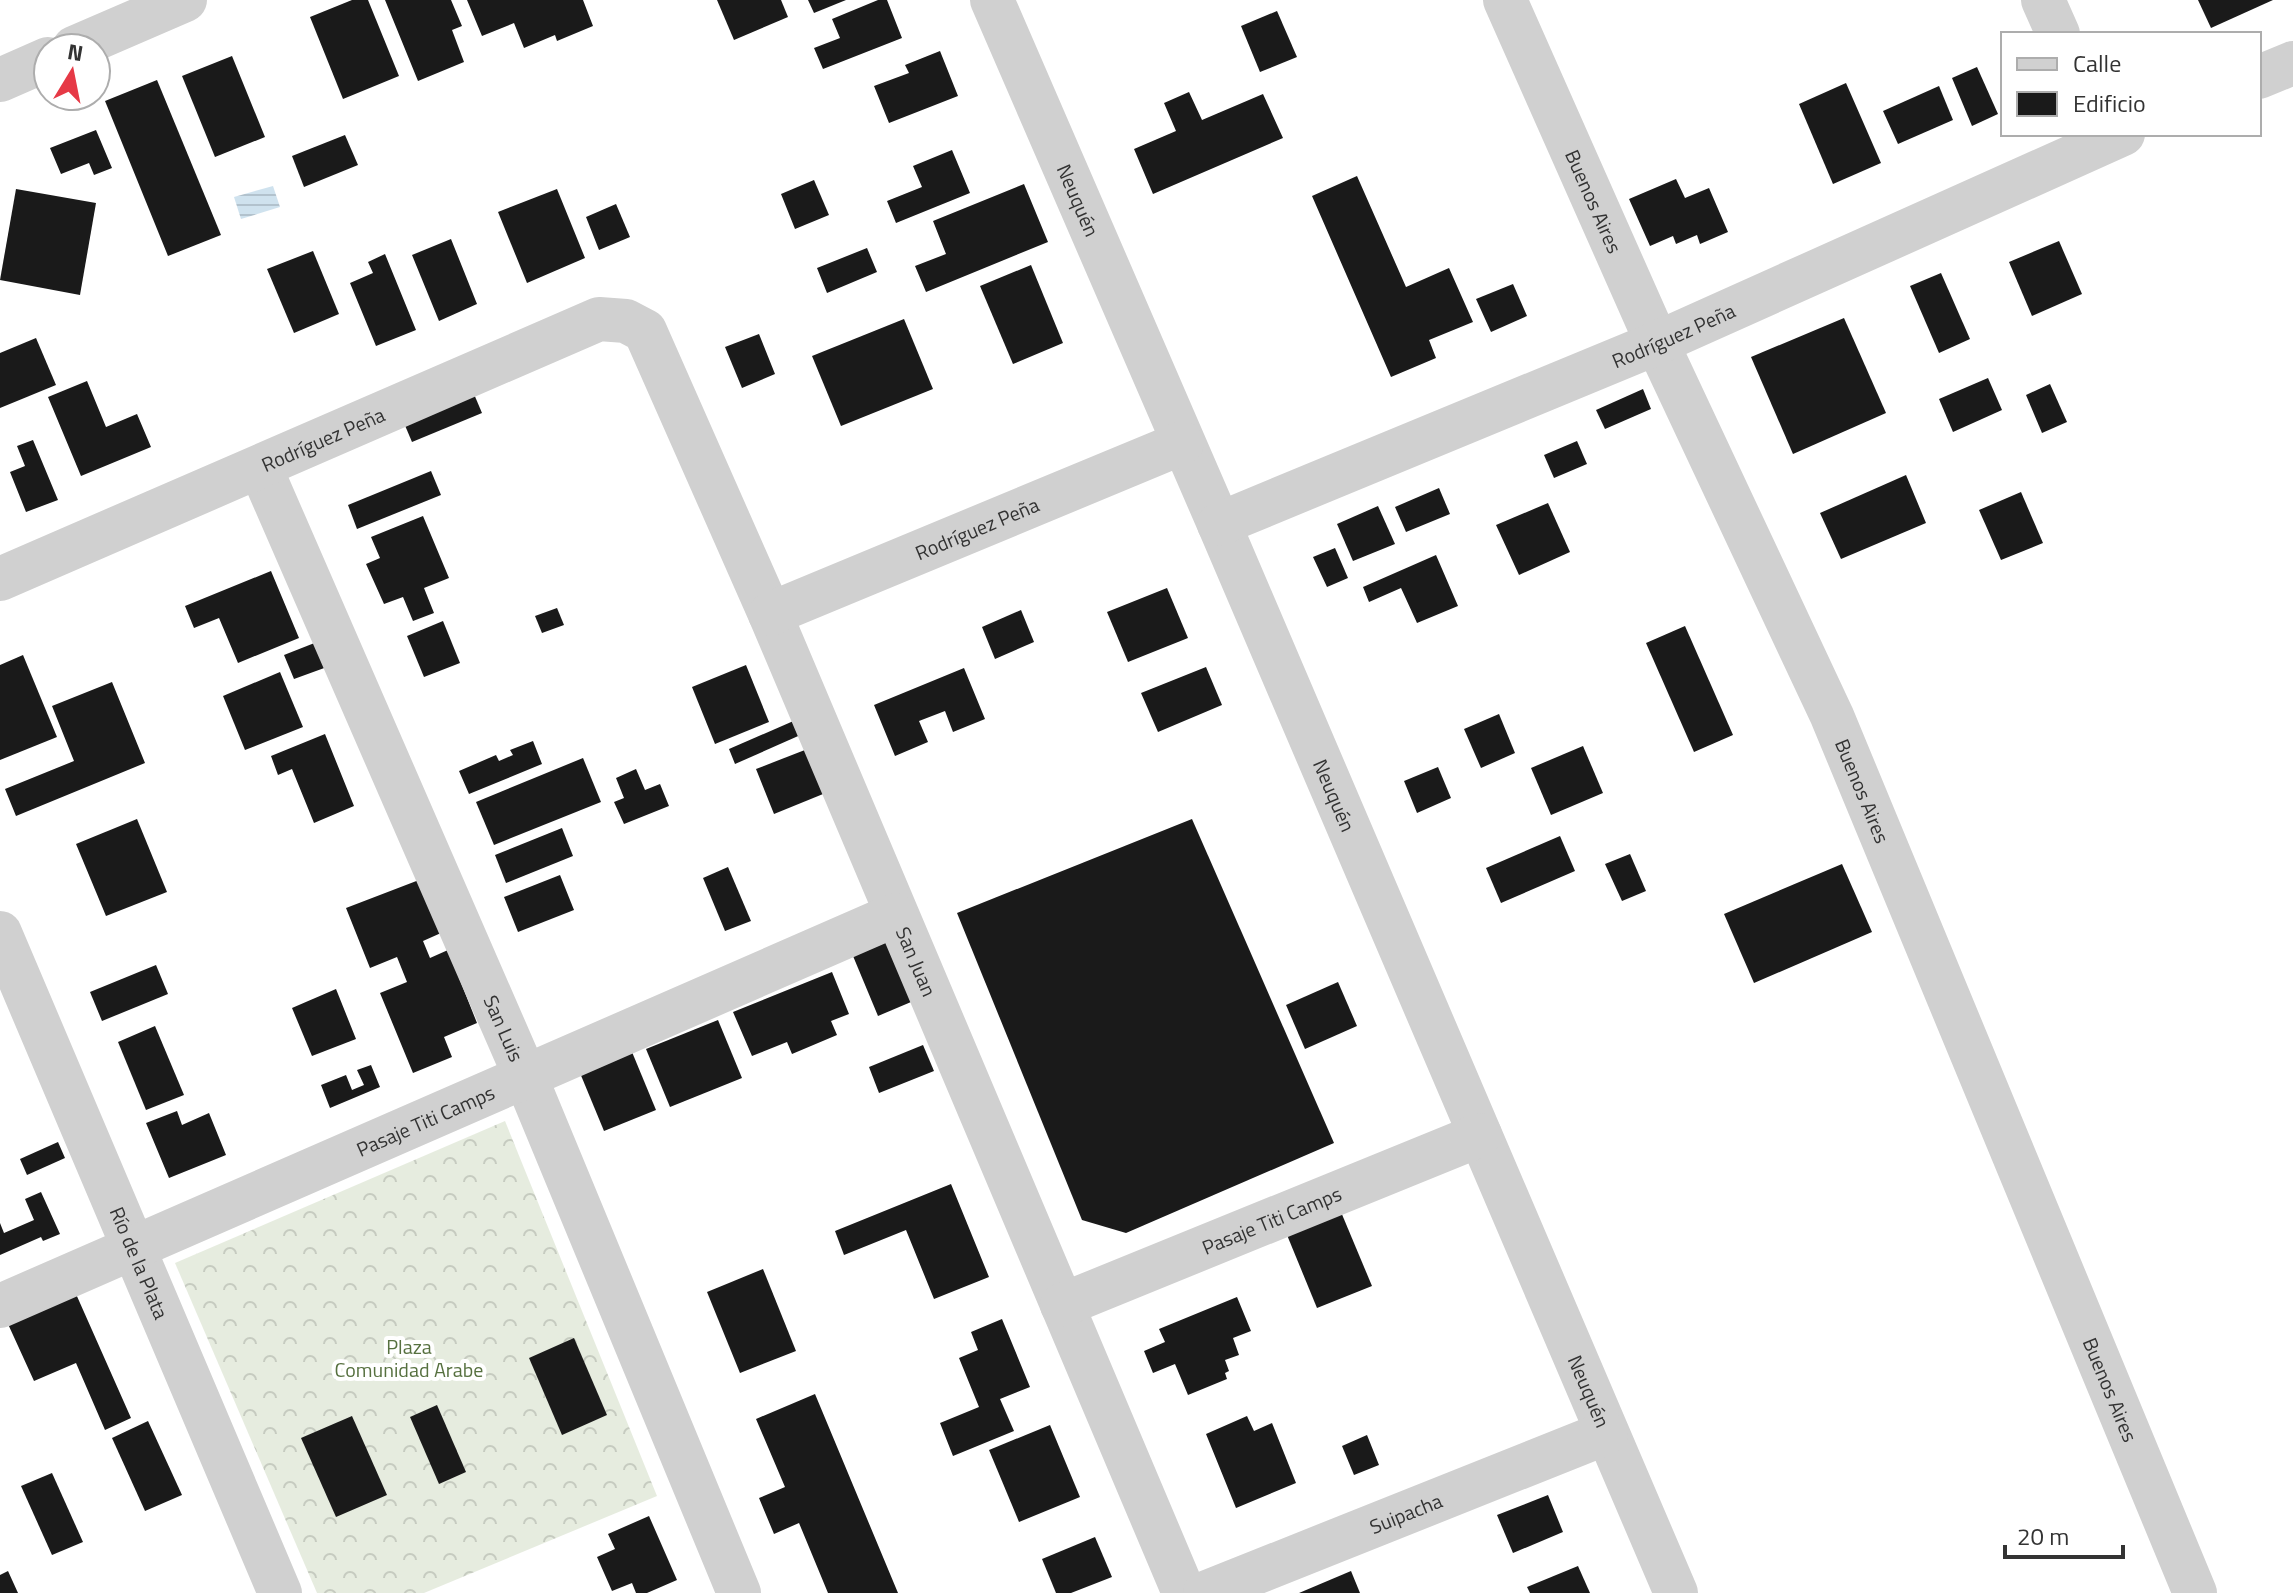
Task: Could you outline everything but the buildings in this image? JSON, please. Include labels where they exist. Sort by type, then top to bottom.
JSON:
[{"type":"street","points":[[111,32],[185,0]]},
{"type":"street","name":"Neuquén","points":[[992,0],[1676,1593]]},
{"type":"street","name":"Buenos Aires","points":[[1505,0],[1657,343],[1832,716],[2195,1593]]},
{"type":"street","points":[[2043,0],[2057,32]]},
{"type":"street","points":[[2261,76],[2293,63]]},
{"type":"street","points":[[0,80],[32,66]]},
{"type":"street","name":"Rodríguez Peña","points":[[1219,524],[1657,343],[2110,137]]},
{"type":"street","name":"Rodríguez Peña","points":[[0,579],[599,319],[626,321],[645,331]]},
{"type":"street","name":"San Juan","points":[[645,331],[770,614],[1184,1593]]},
{"type":"street","name":"Rodríguez Peña","points":[[770,614],[1182,443]]},
{"type":"street","name":"San Luis","points":[[260,467],[526,1078],[739,1593]]},
{"type":"street","name":"Pasaje Titi Camps","points":[[0,1306],[895,915]]},
{"type":"street","name":"Río de la Plata","points":[[0,933],[280,1593]]},
{"type":"street","name":"Pasaje Titi Camps","points":[[1062,1305],[1480,1135]]},
{"type":"street","name":"Suipacha","points":[[1205,1593],[1606,1433]]},
{"type":"green space","name":"Plaza Comunidad Arabe","points":[[505,1121],[657,1496],[424,1593],[317,1593],[175,1263]]},
{"type":"water","points":[[273,186],[280,207],[241,219],[234,197]]}]
